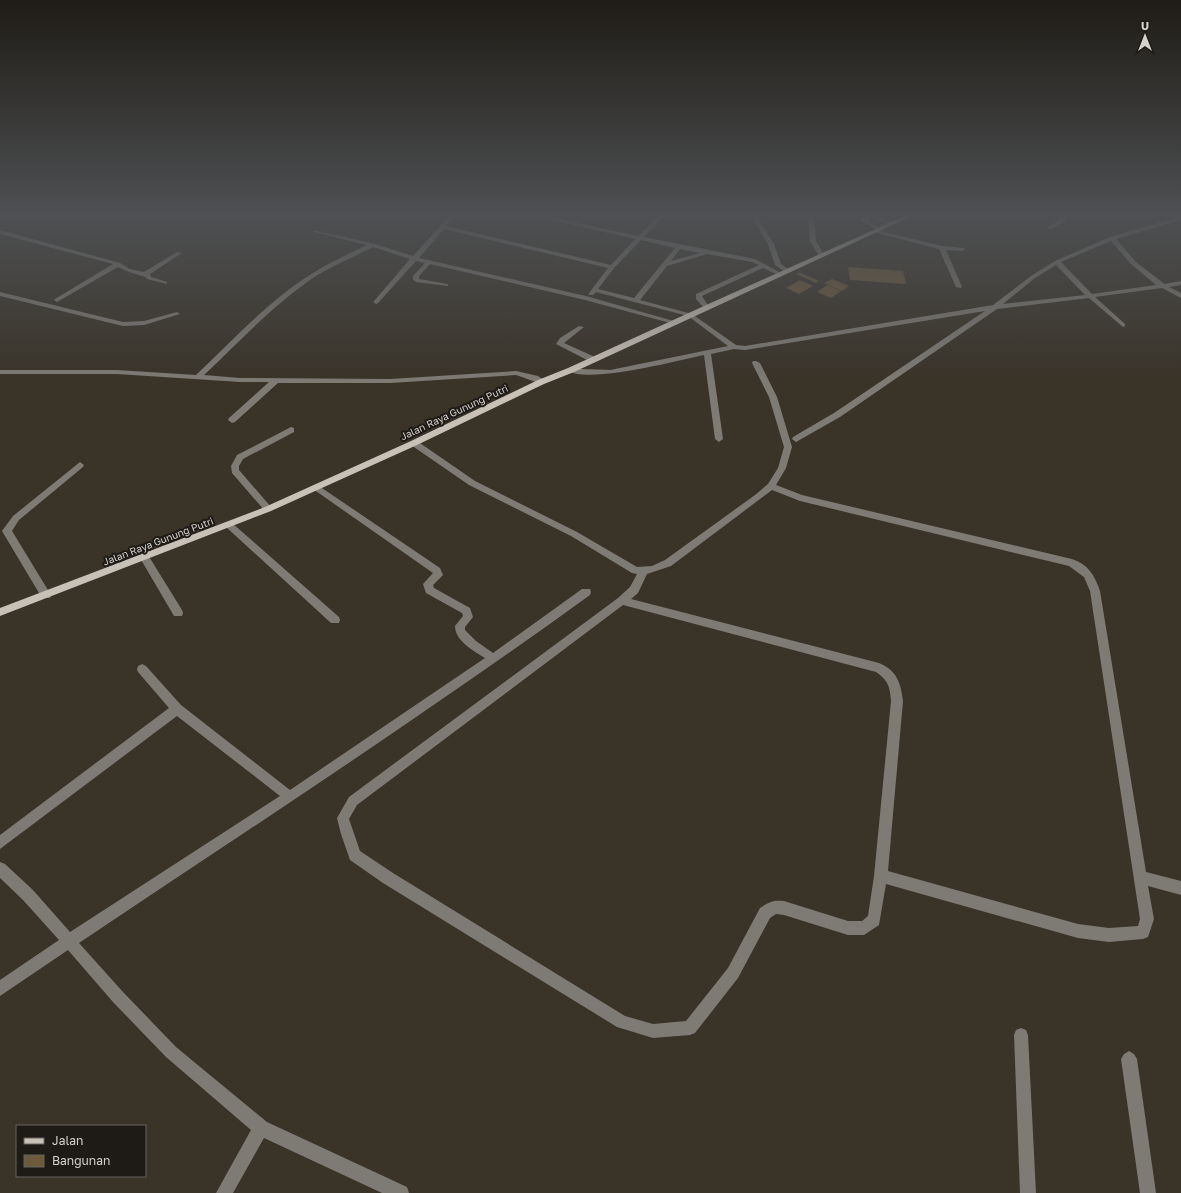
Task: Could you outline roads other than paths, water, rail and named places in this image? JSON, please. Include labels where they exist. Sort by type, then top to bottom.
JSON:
[{"type":"main road","name":"Jalan Raya Gunung Putri","points":[[0,612],[145,558],[268,509],[414,444],[541,382],[571,370],[592,359],[787,271]]},
{"type":"street","points":[[57,300],[107,271]]},
{"type":"street","points":[[130,271],[165,283]]},
{"type":"street","points":[[144,275],[151,271]]},
{"type":"street","points":[[198,377],[254,325],[308,279],[322,271]]},
{"type":"street","points":[[376,302],[405,271]]},
{"type":"street","points":[[421,271],[415,278],[416,280],[446,285]]},
{"type":"street","points":[[463,271],[586,298],[674,322]]},
{"type":"street","points":[[586,298],[595,290],[609,271]]},
{"type":"street","points":[[635,301],[659,271]]},
{"type":"street","points":[[706,307],[699,299],[698,295],[752,271]]},
{"type":"street","points":[[759,271],[772,277]]},
{"type":"street","points":[[779,271],[784,272]]},
{"type":"street","points":[[952,271],[959,287]]},
{"type":"street","points":[[796,439],[837,415],[995,307],[1043,271]]},
{"type":"street","points":[[1065,271],[1090,296],[1123,325]]},
{"type":"street","points":[[1143,271],[1161,286],[1181,296]]},
{"type":"street","points":[[571,370],[594,373],[610,372],[734,347],[745,348],[995,307],[1090,296],[1181,283]]},
{"type":"street","points":[[595,290],[690,315],[734,347]]},
{"type":"street","points":[[0,294],[123,324],[144,323],[177,314]]},
{"type":"street","points":[[581,327],[563,340],[560,344],[592,359]]},
{"type":"street","points":[[707,353],[719,439]]},
{"type":"street","points":[[414,444],[472,483],[574,534],[635,570],[643,572],[657,569],[668,563],[771,486],[782,468],[788,447],[773,397],[756,363]]},
{"type":"street","points":[[0,372],[117,372],[275,381],[399,381],[516,373],[535,378],[541,382]]},
{"type":"street","points":[[232,420],[275,381]]},
{"type":"street","points":[[268,509],[235,470],[234,466],[240,457],[291,430]]},
{"type":"street","points":[[46,595],[7,531],[16,518],[80,465]]},
{"type":"street","points":[[771,486],[800,498],[836,508],[1072,563],[1085,570],[1092,579],[1147,919],[1143,932],[1109,935],[1078,931],[881,876]]},
{"type":"street","points":[[316,487],[437,571],[437,576],[429,582],[430,590],[466,611],[468,617],[460,626],[460,631],[472,644],[494,659]]},
{"type":"street","points":[[229,525],[335,620]]},
{"type":"street","points":[[145,558],[178,613]]},
{"type":"street","points":[[622,601],[879,668],[890,674],[895,682],[897,701],[881,876],[874,920],[864,928],[848,928],[784,908],[774,907],[765,913],[733,973],[690,1028],[653,1031],[622,1022],[388,878],[355,855],[347,834],[344,818],[353,801],[622,601],[634,590],[643,572]]},
{"type":"street","points":[[0,988],[68,940],[290,797],[494,659],[586,592]]},
{"type":"street","points":[[142,669],[177,709],[290,797]]},
{"type":"street","points":[[0,843],[177,709]]},
{"type":"street","points":[[0,869],[28,895],[118,997],[171,1052],[261,1128],[401,1193]]},
{"type":"street","points":[[1140,877],[1181,888]]},
{"type":"street","points":[[1021,1035],[1028,1193]]},
{"type":"street","points":[[1129,1059],[1148,1193]]},
{"type":"street","points":[[224,1193],[261,1128]]}]
